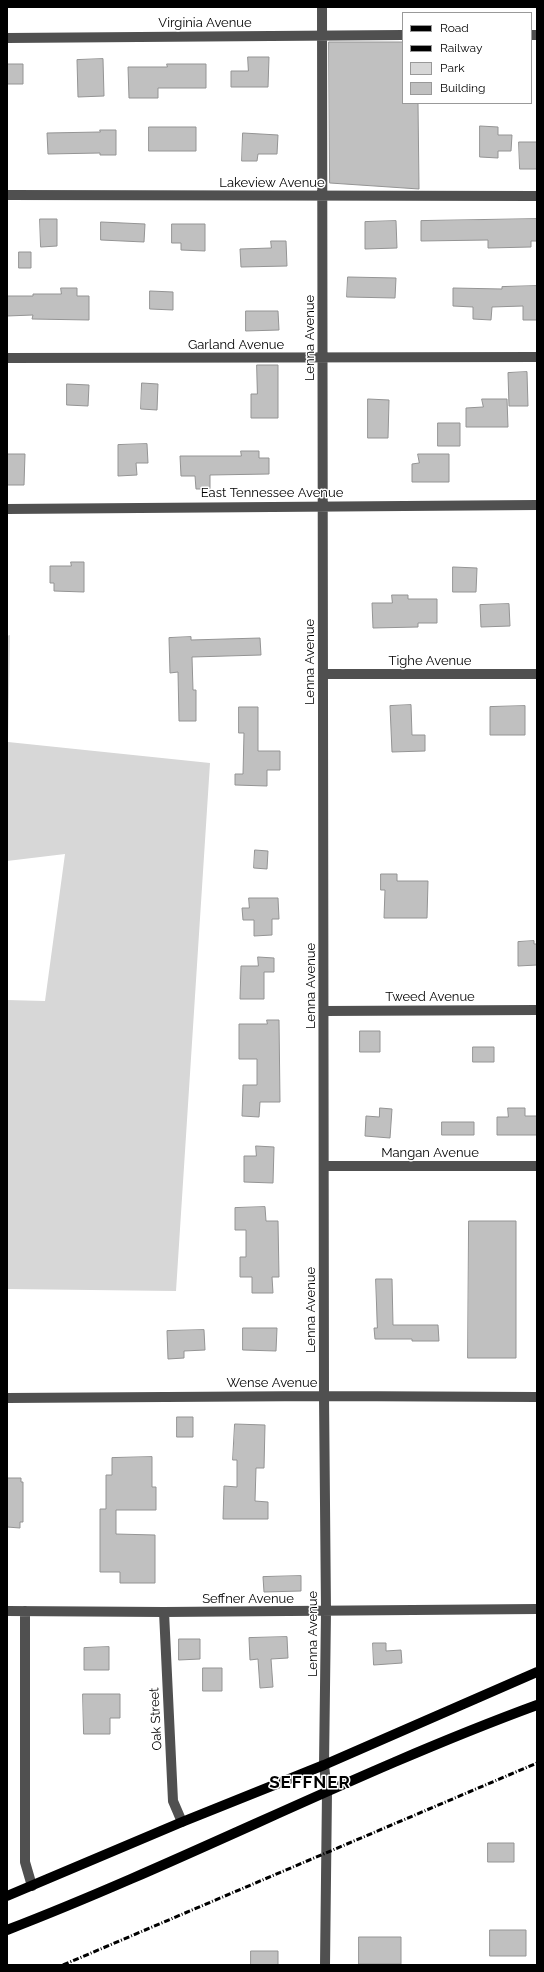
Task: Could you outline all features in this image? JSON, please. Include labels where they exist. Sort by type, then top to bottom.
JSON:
[{"type":"main road","points":[[7,1896],[182,1822],[324,1765],[537,1672]]},
{"type":"main road","points":[[7,1930],[173,1861],[467,1731],[537,1705]]},
{"type":"street","name":"Lenna Avenue","points":[[322,7],[324,1396],[326,1612],[324,1765],[327,1792],[325,1965]]},
{"type":"street","name":"Virginia Avenue","points":[[7,38],[402,35]]},
{"type":"street","name":"Lakeview Avenue","points":[[7,196],[537,196]]},
{"type":"street","name":"Garland Avenue","points":[[7,358],[537,357]]},
{"type":"street","name":"East Tennessee Avenue","points":[[7,509],[537,505]]},
{"type":"street","name":"Tighe Avenue","points":[[323,674],[537,674]]},
{"type":"street","name":"Tweed Avenue","points":[[324,1011],[537,1010]]},
{"type":"street","name":"Mangan Avenue","points":[[324,1166],[537,1166]]},
{"type":"street","name":"Wense Avenue","points":[[7,1398],[324,1396],[537,1397]]},
{"type":"street","name":"Seffner Avenue","points":[[7,1611],[326,1612],[537,1609]]},
{"type":"street","points":[[25,1610],[25,1862],[32,1886]]},
{"type":"street","name":"Oak Street","points":[[164,1612],[173,1801],[182,1822]]},
{"type":"green space","points":[[10,635],[8,742],[210,763],[176,1291],[7,1289],[7,1000],[45,1001],[65,854],[7,861],[7,636]]},
{"type":"building","points":[[329,42],[402,42],[402,104],[418,104],[419,189],[330,183]]},
{"type":"building","points":[[248,57],[269,57],[268,87],[231,87],[231,71],[248,71]]},
{"type":"building","points":[[103,59],[104,96],[78,97],[77,60]]},
{"type":"building","points":[[7,64],[23,64],[23,84],[7,84]]},
{"type":"building","points":[[167,64],[206,64],[206,88],[158,88],[158,98],[129,98],[128,67],[167,67]]},
{"type":"building","points":[[480,126],[498,127],[498,135],[512,135],[511,151],[498,151],[498,158],[480,157]]},
{"type":"building","points":[[149,127],[196,127],[196,151],[149,151]]},
{"type":"building","points":[[100,130],[116,130],[116,155],[100,155],[100,153],[48,154],[47,133],[100,132]]},
{"type":"building","points":[[243,133],[278,135],[277,154],[258,154],[257,161],[242,161]]},
{"type":"building","points":[[519,142],[537,142],[537,169],[520,169]]},
{"type":"building","points":[[40,219],[57,219],[57,246],[41,247]]},
{"type":"building","points":[[537,219],[537,241],[531,241],[531,247],[488,248],[488,240],[421,241],[421,221]]},
{"type":"building","points":[[396,221],[397,248],[365,249],[365,222]]},
{"type":"building","points":[[101,222],[145,224],[144,242],[101,240]]},
{"type":"building","points":[[172,224],[205,224],[205,251],[181,250],[181,243],[172,243]]},
{"type":"building","points":[[271,241],[286,241],[287,266],[241,267],[240,249],[271,248]]},
{"type":"building","points":[[19,252],[31,252],[31,268],[19,268]]},
{"type":"building","points":[[348,277],[396,278],[395,298],[347,297]]},
{"type":"building","points":[[537,286],[537,320],[523,320],[523,306],[492,307],[491,320],[473,319],[473,307],[453,306],[453,288],[502,289],[502,287]]},
{"type":"building","points":[[61,288],[77,288],[77,296],[89,296],[89,320],[32,319],[33,315],[7,316],[7,296],[61,294]]},
{"type":"building","points":[[150,291],[173,292],[173,310],[150,309]]},
{"type":"building","points":[[246,311],[278,311],[279,330],[246,331]]},
{"type":"building","points":[[257,365],[278,365],[278,418],[251,418],[251,394],[257,394]]},
{"type":"building","points":[[527,372],[528,406],[509,406],[508,373]]},
{"type":"building","points":[[142,383],[158,384],[157,410],[141,409]]},
{"type":"building","points":[[67,384],[89,385],[88,406],[67,405]]},
{"type":"building","points":[[368,399],[389,400],[388,438],[368,438]]},
{"type":"building","points":[[482,399],[507,399],[508,427],[466,427],[466,408],[483,407]]},
{"type":"building","points":[[438,423],[460,423],[460,446],[438,446]]},
{"type":"building","points":[[147,444],[148,463],[136,463],[137,475],[118,476],[118,445]]},
{"type":"building","points":[[241,451],[259,451],[259,458],[269,458],[269,474],[210,475],[210,489],[196,489],[195,476],[181,476],[180,456],[241,456]]},
{"type":"building","points":[[7,454],[25,454],[24,485],[7,485]]},
{"type":"building","points":[[418,454],[449,454],[449,482],[412,482],[412,464],[419,463]]},
{"type":"building","points":[[71,562],[84,562],[84,592],[54,591],[54,583],[50,583],[50,566],[71,566]]},
{"type":"building","points":[[453,567],[477,568],[476,592],[453,592]]},
{"type":"building","points":[[392,595],[408,595],[408,599],[437,599],[437,623],[418,623],[418,627],[373,628],[372,603],[392,603]]},
{"type":"building","points":[[509,604],[510,626],[481,627],[480,605]]},
{"type":"building","points":[[191,637],[191,640],[260,638],[261,655],[192,657],[193,690],[196,690],[196,721],[179,721],[178,672],[170,673],[169,638]]},
{"type":"building","points":[[411,705],[412,735],[425,735],[425,751],[392,752],[390,706]]},
{"type":"building","points":[[525,706],[525,735],[490,735],[490,707]]},
{"type":"building","points":[[239,707],[258,707],[258,751],[280,751],[280,770],[267,770],[267,786],[235,785],[235,774],[243,774],[244,733],[239,733]]},
{"type":"building","points":[[255,850],[268,851],[267,869],[254,868]]},
{"type":"building","points":[[381,874],[397,874],[397,881],[428,881],[427,918],[384,918],[385,890],[381,890]]},
{"type":"building","points":[[249,898],[278,898],[279,919],[272,919],[272,935],[254,936],[254,920],[243,920],[242,908],[249,908]]},
{"type":"building","points":[[534,941],[534,944],[537,944],[537,965],[518,966],[518,942]]},
{"type":"building","points":[[258,957],[274,958],[274,972],[264,972],[264,999],[240,999],[241,966],[258,966]]},
{"type":"building","points":[[267,1020],[279,1020],[280,1102],[260,1102],[259,1117],[242,1116],[243,1085],[257,1085],[257,1059],[239,1059],[239,1024],[267,1024]]},
{"type":"building","points":[[360,1031],[380,1031],[380,1052],[360,1052]]},
{"type":"building","points":[[473,1047],[494,1047],[494,1062],[473,1062]]},
{"type":"building","points":[[380,1108],[392,1109],[390,1138],[365,1136],[366,1116],[379,1117]]},
{"type":"building","points":[[508,1108],[525,1108],[525,1116],[537,1116],[537,1135],[497,1135],[497,1117],[508,1117]]},
{"type":"building","points":[[442,1122],[474,1122],[474,1135],[442,1135]]},
{"type":"building","points":[[256,1146],[274,1147],[273,1183],[244,1182],[244,1156],[256,1156]]},
{"type":"building","points":[[265,1207],[266,1221],[278,1221],[279,1277],[272,1277],[273,1293],[252,1293],[252,1277],[240,1277],[240,1257],[246,1257],[246,1230],[235,1230],[235,1208]]},
{"type":"building","points":[[469,1221],[516,1221],[516,1358],[468,1358]]},
{"type":"building","points":[[376,1279],[392,1279],[393,1325],[438,1325],[439,1341],[375,1339],[374,1328],[377,1328]]},
{"type":"building","points":[[243,1328],[277,1328],[276,1351],[243,1350]]},
{"type":"building","points":[[204,1330],[205,1350],[184,1351],[184,1358],[168,1359],[167,1331]]},
{"type":"building","points":[[177,1417],[193,1417],[193,1437],[177,1437]]},
{"type":"building","points":[[235,1424],[265,1425],[264,1468],[256,1468],[255,1501],[268,1502],[268,1519],[223,1519],[224,1486],[237,1487],[237,1460],[233,1460]]},
{"type":"building","points":[[152,1457],[152,1487],[156,1487],[156,1510],[116,1510],[116,1534],[155,1535],[155,1583],[120,1583],[120,1572],[100,1572],[100,1509],[106,1509],[106,1475],[112,1475],[112,1458]]},
{"type":"building","points":[[7,1478],[21,1478],[21,1482],[23,1482],[23,1522],[20,1522],[20,1528],[7,1527]]},
{"type":"building","points":[[301,1576],[301,1591],[264,1592],[263,1577]]},
{"type":"building","points":[[287,1637],[288,1658],[271,1659],[273,1687],[260,1688],[258,1659],[250,1660],[249,1638]]},
{"type":"building","points":[[179,1639],[200,1639],[200,1659],[179,1660]]},
{"type":"building","points":[[373,1643],[386,1643],[386,1651],[401,1650],[402,1663],[374,1665]]},
{"type":"building","points":[[109,1647],[109,1670],[84,1670],[84,1648]]},
{"type":"building","points":[[203,1668],[222,1668],[222,1691],[203,1691]]},
{"type":"building","points":[[83,1694],[120,1694],[120,1718],[110,1718],[110,1734],[84,1734]]},
{"type":"building","points":[[488,1843],[514,1843],[514,1862],[488,1862]]},
{"type":"building","points":[[490,1930],[526,1930],[526,1956],[490,1956]]},
{"type":"building","points":[[359,1937],[401,1937],[401,1964],[359,1964]]},
{"type":"building","points":[[251,1951],[278,1951],[278,1965],[251,1965]]},
{"type":"railway","points":[[63,1965],[537,1763]]},
{"type":"district","name":"SEFFNER","points":[[310,1783]]}]
